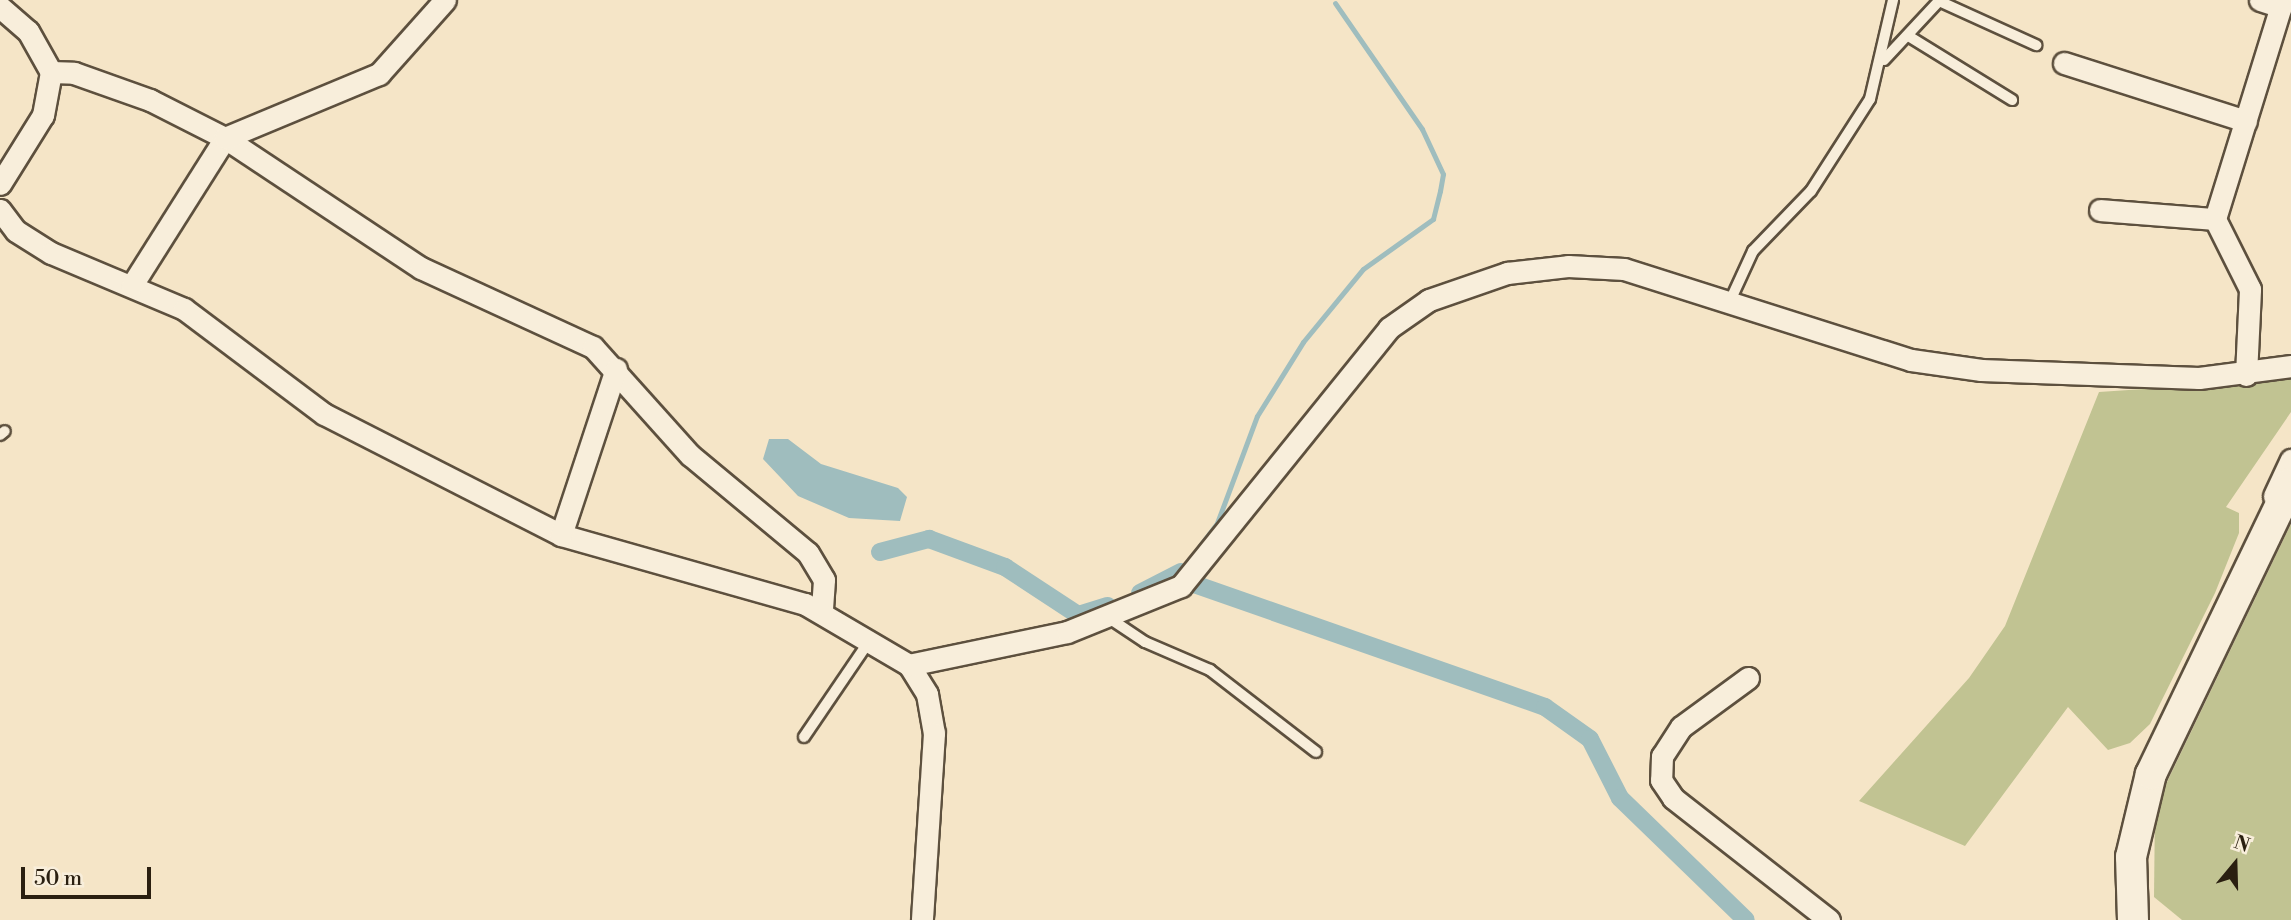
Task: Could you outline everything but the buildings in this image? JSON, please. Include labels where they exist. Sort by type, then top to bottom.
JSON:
[{"type":"main road","points":[[2133,920],[2132,857],[2151,775],[2291,482]]},
{"type":"street","points":[[132,285],[225,138],[379,74],[446,0]]},
{"type":"street","points":[[2246,374],[2250,289],[2215,219],[2282,4],[2260,0]]},
{"type":"street","points":[[0,6],[28,31],[51,72],[43,115],[0,184]]},
{"type":"street","points":[[2064,63],[2246,121]]},
{"type":"street","points":[[51,72],[74,73],[150,100],[225,138],[421,268],[568,332],[616,369],[690,455],[808,554],[824,580],[822,612]]},
{"type":"street","points":[[0,210],[16,231],[51,253],[132,285],[218,332],[324,414],[561,535],[822,612],[909,665],[927,694],[934,733],[922,920]]},
{"type":"street","points":[[2100,210],[2215,219]]},
{"type":"street","points":[[909,665],[1067,632],[1181,586],[1289,457],[1333,391],[1389,328],[1429,300],[1507,273],[1568,266],[1624,269],[1910,360],[2103,376],[2246,374],[2291,366]]},
{"type":"street","points":[[561,535],[616,369]]},
{"type":"street","points":[[2268,530],[2275,490],[2291,460]]},
{"type":"street","points":[[1748,678],[1681,727],[1662,756],[1661,780],[1673,797],[1829,920]]},
{"type":"lane","points":[[1730,301],[1753,251],[1836,157],[1870,99],[1882,62],[1893,0]]},
{"type":"lane","points":[[1882,62],[1910,37],[1939,1],[2036,45]]},
{"type":"lane","points":[[1910,37],[2012,100]]},
{"type":"lane","points":[[1106,616],[1144,642],[1210,670],[1316,752]]},
{"type":"lane","points":[[804,737],[870,640]]},
{"type":"green space","points":[[2291,379],[2291,412],[2226,507],[2239,513],[2239,533],[2215,593],[2150,724],[2130,743],[2108,750],[2068,707],[1965,846],[1859,801],[1969,678],[2005,626],[2099,392]]},
{"type":"green space","points":[[2291,524],[2291,920],[2182,920],[2154,897],[2155,807]]},
{"type":"water","points":[[769,439],[788,439],[821,464],[898,488],[907,497],[900,521],[849,518],[798,496],[763,459]]},
{"type":"waterway","points":[[1193,555],[1217,523],[1257,416],[1303,342],[1363,269],[1433,219],[1443,174],[1422,129],[1335,3]]},
{"type":"waterway","points":[[880,552],[929,539],[1005,567],[1078,615],[1108,606]]},
{"type":"waterway","points":[[1140,593],[1181,572]]},
{"type":"waterway","points":[[1194,584],[1545,707],[1590,739],[1620,798],[1746,920]]}]
